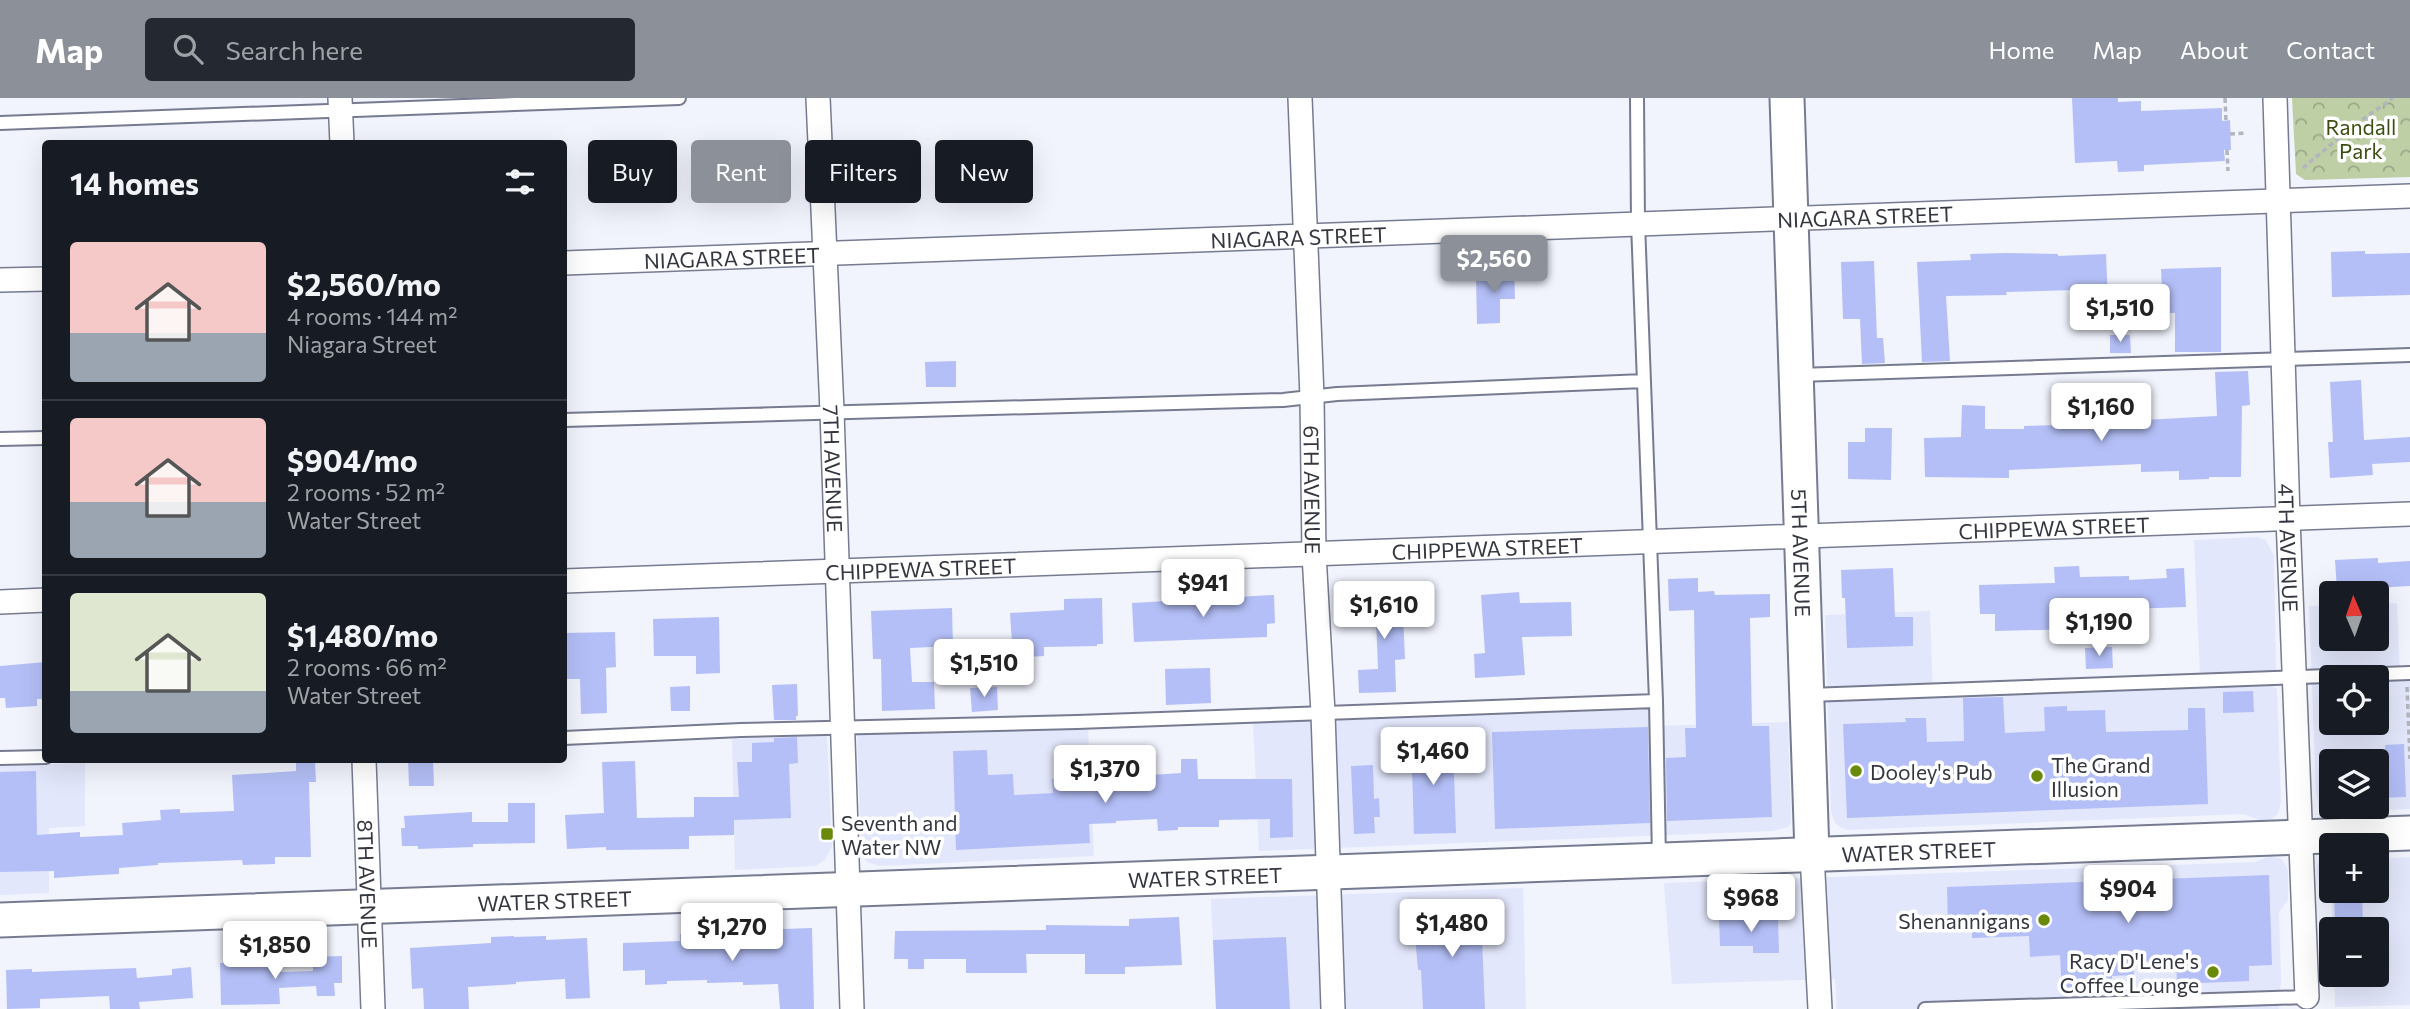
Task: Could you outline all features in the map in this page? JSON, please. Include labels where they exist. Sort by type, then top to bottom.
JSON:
[{"type":"main road","name":"5TH AVENUE","points":[[1787,98],[1812,854]]},
{"type":"main road","name":"WATER STREET","points":[[0,920],[2410,833]]},
{"type":"street","name":"7TH AVENUE","points":[[818,98],[832,411],[852,1009]]},
{"type":"street","name":"6TH AVENUE","points":[[1300,98],[1312,397],[1314,554],[1323,713],[1333,1009]]},
{"type":"street","name":"4TH AVENUE","points":[[2275,98],[2307,997]]},
{"type":"street","points":[[340,104],[342,140]]},
{"type":"street","name":"NIAGARA STREET","points":[[567,263],[2410,196]]},
{"type":"street","points":[[0,280],[42,279]]},
{"type":"street","name":"CHIPPEWA STREET","points":[[567,581],[2410,514]]},
{"type":"street","points":[[0,602],[42,600]]},
{"type":"street","name":"8TH AVENUE","points":[[364,763],[373,1009]]},
{"type":"street","name":"5TH AVENUE","points":[[1812,854],[1820,1009]]},
{"type":"lane","points":[[0,123],[340,104],[679,98]]},
{"type":"lane","points":[[1637,98],[1638,223],[1656,701],[1659,860]]},
{"type":"lane","points":[[1796,376],[2410,355]]},
{"type":"lane","points":[[567,420],[1283,400],[1350,393],[1644,381]]},
{"type":"lane","points":[[0,439],[42,438]]},
{"type":"lane","points":[[1807,695],[2408,673]]},
{"type":"lane","points":[[567,738],[1656,701]]},
{"type":"lane","points":[[0,758],[42,757]]},
{"type":"lane","points":[[1925,1009],[2307,997]]},
{"type":"path","points":[[2225,98],[2226,121]]},
{"type":"path","points":[[2303,167],[2392,98]]},
{"type":"path","points":[[2230,134],[2247,133]]},
{"type":"path","points":[[2227,150],[2228,171]]},
{"type":"path","points":[[2408,673],[2410,759]]},
{"type":"shaded area","points":[[2258,537],[2266,540],[2274,556],[2276,671],[2200,676],[2194,540]]},
{"type":"shaded area","points":[[2389,603],[2397,603],[2400,678],[2410,679],[2410,809],[2389,810],[2389,749],[2319,749],[2319,808],[2316,792],[2309,606],[2319,606],[2319,651],[2389,651]]},
{"type":"shaded area","points":[[1930,611],[1933,695],[2272,686],[2277,689],[2281,801],[2278,814],[2270,820],[2262,821],[2243,814],[1848,830],[1842,828],[1835,823],[1831,812],[1825,615]]},
{"type":"shaded area","points":[[1652,709],[1653,726],[1788,722],[1791,822],[1788,827],[1773,831],[1259,851],[1253,721]]},
{"type":"shaded area","points":[[1088,727],[1094,856],[879,866],[867,862],[863,856],[857,735]]},
{"type":"shaded area","points":[[827,736],[832,846],[825,860],[815,866],[735,870],[732,739]]},
{"type":"shaded area","points":[[85,763],[85,826],[49,828],[49,893],[0,895],[0,766]]},
{"type":"shaded area","points":[[2270,856],[2282,859],[2288,870],[2288,900],[2279,912],[2279,1009],[1837,1009],[1835,979],[1672,984],[1664,883],[2255,862]]},
{"type":"shaded area","points":[[2410,857],[2410,1005],[2335,1007],[2334,987],[2389,987],[2389,917],[2332,917],[2332,903],[2389,903],[2389,858]]},
{"type":"shaded area","points":[[2319,861],[2319,883],[2316,870]]},
{"type":"shaded area","points":[[1523,888],[1526,1009],[1216,1009],[1211,899]]},
{"type":"green space","name":"Randall Park","points":[[2292,98],[2410,98],[2410,177],[2305,180],[2296,174]]},
{"type":"building","points":[[2072,98],[2141,101],[2141,111],[2222,108],[2222,121],[2230,120],[2231,150],[2224,150],[2225,161],[2144,165],[2144,171],[2118,172],[2117,161],[2075,163]]},
{"type":"building","points":[[2365,251],[2365,254],[2410,253],[2410,295],[2332,297],[2331,252]]},
{"type":"building","points":[[1970,254],[2058,256],[2106,254],[2108,301],[2075,302],[2074,290],[1946,296],[1950,361],[1922,362],[1917,262],[1971,260]]},
{"type":"building","points":[[1874,261],[1877,338],[1883,338],[1885,363],[1862,364],[1860,319],[1843,319],[1841,262]]},
{"type":"building","points":[[1514,267],[1515,299],[1500,299],[1500,323],[1477,324],[1476,277],[1499,277],[1499,268]]},
{"type":"building","points":[[2221,267],[2221,352],[2175,352],[2175,313],[2163,313],[2161,269]]},
{"type":"building","points":[[2110,335],[2130,335],[2131,353],[2110,353]]},
{"type":"building","points":[[956,361],[956,387],[926,387],[925,362]]},
{"type":"building","points":[[2248,371],[2250,405],[2242,406],[2241,477],[2179,480],[2179,471],[2141,472],[2141,464],[2009,470],[2009,478],[1925,477],[1924,438],[1961,437],[1962,405],[1985,406],[1985,429],[2061,425],[2061,429],[2108,427],[2107,422],[2217,416],[2215,372]]},
{"type":"building","points":[[2361,380],[2364,440],[2410,437],[2410,462],[2372,464],[2373,475],[2330,478],[2328,442],[2333,442],[2330,382]]},
{"type":"building","points":[[1865,428],[1892,428],[1891,480],[1848,479],[1848,442],[1865,442]]},
{"type":"building","points":[[2378,558],[2378,563],[2410,561],[2410,586],[2389,587],[2389,581],[2336,581],[2335,560]]},
{"type":"building","points":[[2079,566],[2080,577],[2129,576],[2129,580],[2167,578],[2166,569],[2184,568],[2186,607],[2129,609],[2130,618],[2113,618],[2113,608],[2081,609],[2081,629],[1995,631],[1995,614],[1980,614],[1979,585],[2055,583],[2054,567]]},
{"type":"building","points":[[1893,568],[1895,617],[1913,617],[1913,646],[1847,648],[1841,570]]},
{"type":"building","points":[[1698,578],[1698,592],[1714,591],[1715,595],[1770,594],[1770,617],[1750,618],[1752,726],[1769,726],[1772,817],[1667,821],[1666,758],[1686,757],[1685,728],[1696,728],[1694,610],[1669,611],[1668,579]]},
{"type":"building","points":[[1519,592],[1520,603],[1571,602],[1572,636],[1522,637],[1525,675],[1475,678],[1474,654],[1485,653],[1481,595]]},
{"type":"building","points":[[1402,593],[1405,659],[1395,660],[1396,692],[1359,693],[1358,670],[1378,669],[1376,620],[1363,621],[1361,594]]},
{"type":"building","points":[[1274,595],[1275,623],[1267,624],[1267,637],[1134,642],[1132,603]]},
{"type":"building","points":[[1102,598],[1103,644],[1044,647],[1044,656],[976,660],[975,645],[1012,643],[1010,613],[1064,610],[1064,599]]},
{"type":"building","points":[[952,608],[953,646],[910,648],[912,682],[934,682],[935,709],[882,711],[881,659],[873,659],[871,611]]},
{"type":"building","points":[[719,617],[720,673],[696,674],[696,656],[654,656],[653,619]]},
{"type":"building","points":[[615,632],[616,667],[606,668],[607,713],[581,714],[580,679],[567,679],[567,633]]},
{"type":"building","points":[[2112,647],[2113,668],[2086,669],[2085,648]]},
{"type":"building","points":[[42,662],[42,699],[37,699],[37,706],[6,708],[5,698],[0,698],[0,666]]},
{"type":"building","points":[[1210,668],[1211,703],[1166,705],[1165,669]]},
{"type":"building","points":[[797,684],[796,720],[774,720],[772,685]]},
{"type":"building","points":[[690,686],[690,711],[671,711],[670,687]]},
{"type":"building","points":[[997,687],[998,710],[972,712],[970,688]]},
{"type":"building","points":[[2253,691],[2254,712],[2223,713],[2223,692]]},
{"type":"building","points":[[2003,697],[2005,733],[2045,731],[2044,707],[2067,706],[2067,711],[2105,710],[2106,732],[2188,730],[2188,708],[2205,708],[2208,804],[1847,818],[1843,724],[1906,722],[1905,718],[1926,718],[1927,742],[1964,741],[1963,698]]},
{"type":"building","points":[[1648,727],[1650,823],[1495,829],[1492,732]]},
{"type":"building","points":[[797,737],[798,763],[789,764],[791,818],[734,820],[734,835],[689,836],[689,849],[567,849],[565,815],[604,813],[602,762],[635,761],[637,818],[694,817],[694,797],[739,797],[737,762],[752,762],[752,743]]},
{"type":"building","points":[[1411,738],[1431,738],[1431,744],[1453,743],[1456,833],[1414,834]]},
{"type":"building","points":[[2404,744],[2406,797],[2389,798],[2389,749],[2385,749],[2385,745]]},
{"type":"building","points":[[987,750],[988,775],[1013,774],[1014,795],[1053,793],[1052,779],[1121,781],[1121,773],[1136,773],[1136,776],[1181,773],[1181,759],[1197,759],[1198,779],[1292,779],[1293,837],[1270,838],[1270,819],[1219,820],[1219,827],[1178,827],[1178,830],[1158,831],[1157,819],[1089,824],[1090,843],[956,850],[953,751]]},
{"type":"building","points":[[296,763],[315,763],[316,782],[309,782],[311,857],[275,857],[275,864],[243,865],[242,860],[158,863],[119,868],[119,874],[54,878],[54,871],[0,872],[0,772],[36,771],[37,835],[80,832],[80,837],[123,835],[122,823],[161,820],[160,810],[180,809],[180,813],[234,811],[232,775],[296,771]]},
{"type":"building","points":[[408,763],[433,763],[434,786],[409,786]]},
{"type":"building","points":[[1373,765],[1374,799],[1379,798],[1380,817],[1374,817],[1375,833],[1354,834],[1351,766]]},
{"type":"building","points":[[508,803],[535,803],[535,843],[473,844],[473,847],[418,849],[418,846],[402,846],[401,828],[405,828],[404,816],[472,812],[472,822],[508,822]]},
{"type":"building","points":[[2269,875],[2272,965],[2249,966],[2249,981],[2177,984],[2176,961],[2133,962],[2134,975],[2112,976],[2112,990],[2062,992],[2060,955],[2030,957],[2029,936],[1972,938],[1972,931],[1948,932],[1947,887]]},
{"type":"building","points":[[2334,903],[2362,903],[2363,917],[2335,917]]},
{"type":"building","points":[[1488,911],[1489,939],[1482,939],[1485,1009],[1423,1009],[1413,914]]},
{"type":"building","points":[[1179,917],[1182,965],[1125,967],[1125,974],[1085,974],[1085,954],[1026,954],[1027,973],[966,973],[966,959],[924,959],[924,969],[908,969],[908,959],[894,959],[895,931],[1046,930],[1046,925],[1129,926],[1129,919]]},
{"type":"building","points":[[1719,918],[1778,918],[1779,953],[1753,953],[1753,946],[1720,946]]},
{"type":"building","points":[[812,928],[814,1009],[780,1009],[778,984],[707,983],[707,980],[667,981],[667,984],[645,985],[645,970],[623,971],[623,943],[680,941],[680,934],[699,934],[699,938],[783,935],[783,929]]},
{"type":"building","points":[[546,936],[546,940],[587,938],[590,998],[566,999],[565,979],[516,982],[468,987],[469,1009],[424,1009],[423,988],[412,989],[410,948],[491,943],[491,937]]},
{"type":"building","points":[[1286,937],[1290,1009],[1216,1009],[1213,940]]},
{"type":"building","points":[[342,956],[342,983],[334,983],[335,996],[317,996],[316,986],[279,988],[280,1004],[221,1005],[220,963],[278,961],[279,972],[313,971],[313,957]]},
{"type":"building","points":[[191,967],[193,998],[139,1002],[140,1009],[110,1009],[109,996],[40,999],[40,1008],[7,1009],[6,970],[32,969],[32,972],[136,968],[137,978],[172,975],[172,969]]},
{"type":"place","name":"Dooley's Pub","points":[[1856,771]]},
{"type":"place","name":"The Grand Illusion","points":[[2037,776]]},
{"type":"place","name":"Seventh and Water NW","points":[[827,834]]},
{"type":"place","name":"Shenannigans","points":[[2044,920]]},
{"type":"place","name":"Racy D'Lene's Coffee Lounge","points":[[2213,972]]}]
